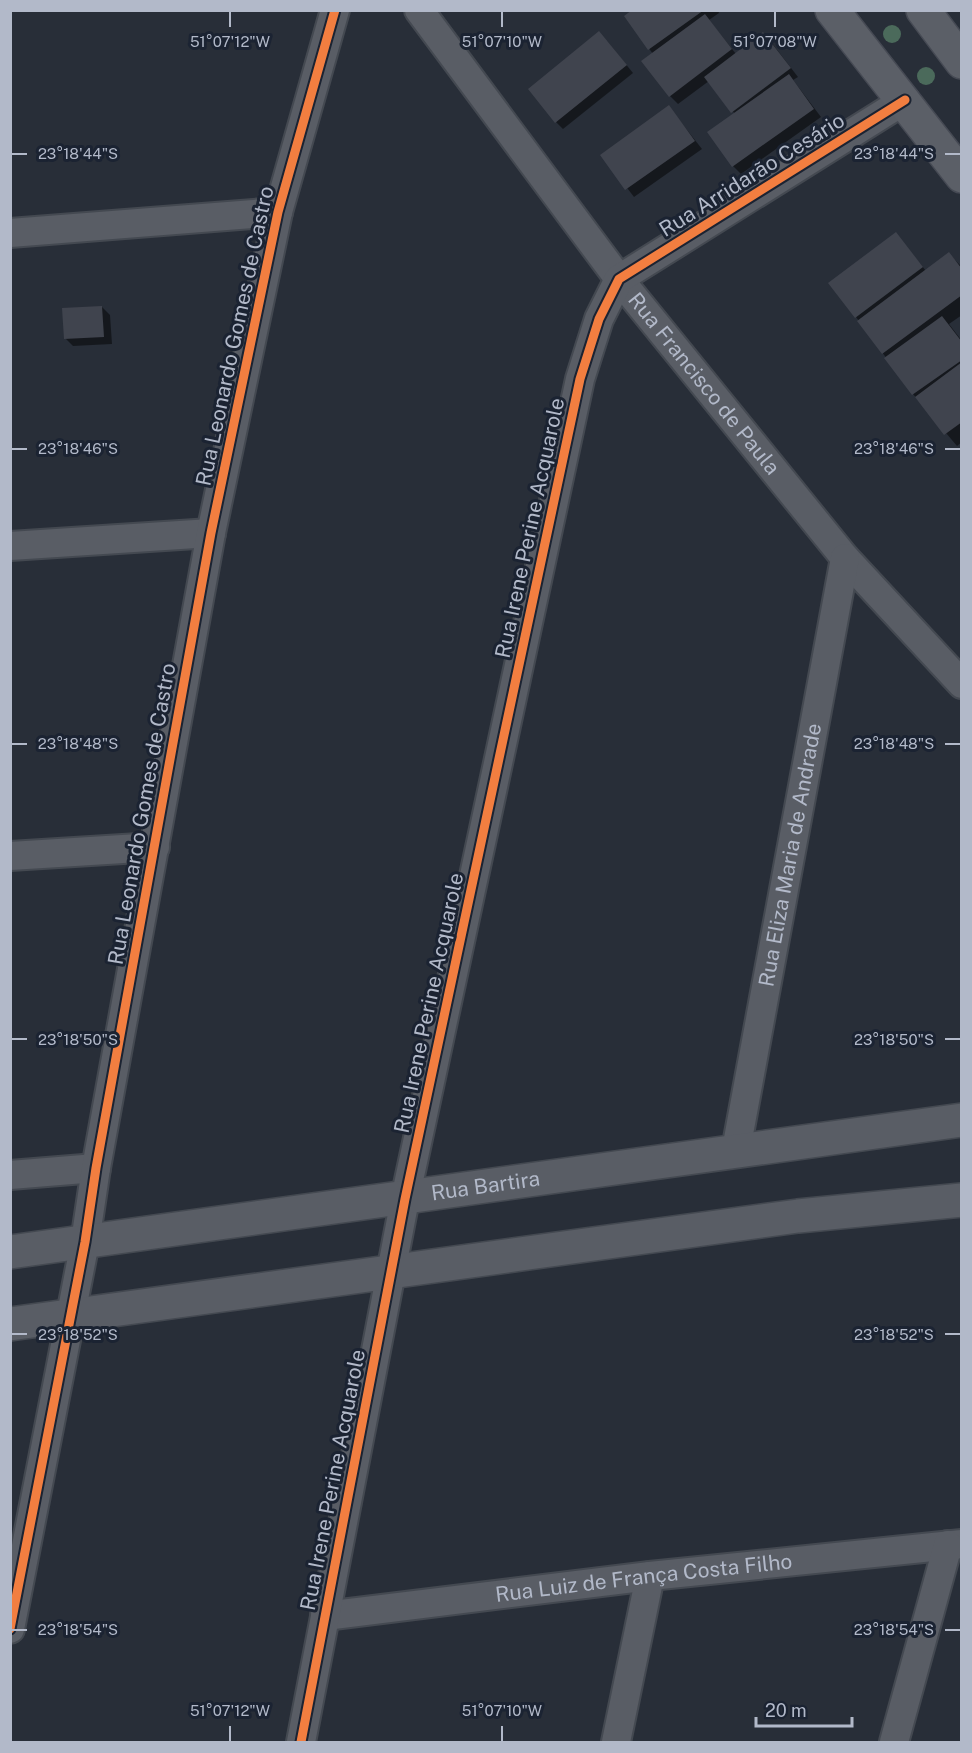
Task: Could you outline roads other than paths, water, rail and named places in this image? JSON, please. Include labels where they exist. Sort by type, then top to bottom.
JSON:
[{"type":"main road","points":[[832,10],[905,100],[962,176]]},
{"type":"main road","points":[[923,10],[951,37]]},
{"type":"street","name":"Rua Leonardo Gomes de Castro","points":[[10,1629],[85,1242],[96,1168],[211,533],[278,212],[335,10]]},
{"type":"street","name":"Rua Francisco de Paula","points":[[419,10],[619,279],[845,558],[962,684]]},
{"type":"street","name":"Rua Arridarão Cesário","points":[[619,279],[905,100]]},
{"type":"street","points":[[10,233],[278,212]]},
{"type":"street","name":"Rua Irene Perine Acquarole","points":[[301,1743],[405,1199],[580,379],[599,319],[619,279]]},
{"type":"street","points":[[10,546],[211,533]]},
{"type":"street","name":"Rua Eliza Maria de Andrade","points":[[736,1150],[845,558]]},
{"type":"street","points":[[10,856],[155,848]]},
{"type":"street","name":"Rua Bartira","points":[[10,1252],[962,1120]]},
{"type":"street","points":[[10,1175],[96,1168]]},
{"type":"street","points":[[10,1324],[798,1216],[962,1200]]},
{"type":"street","points":[[894,1743],[955,1544]]},
{"type":"street","name":"Rua Luiz de França Costa Filho","points":[[325,1616],[650,1575],[955,1544]]},
{"type":"street","points":[[616,1743],[650,1575]]}]
